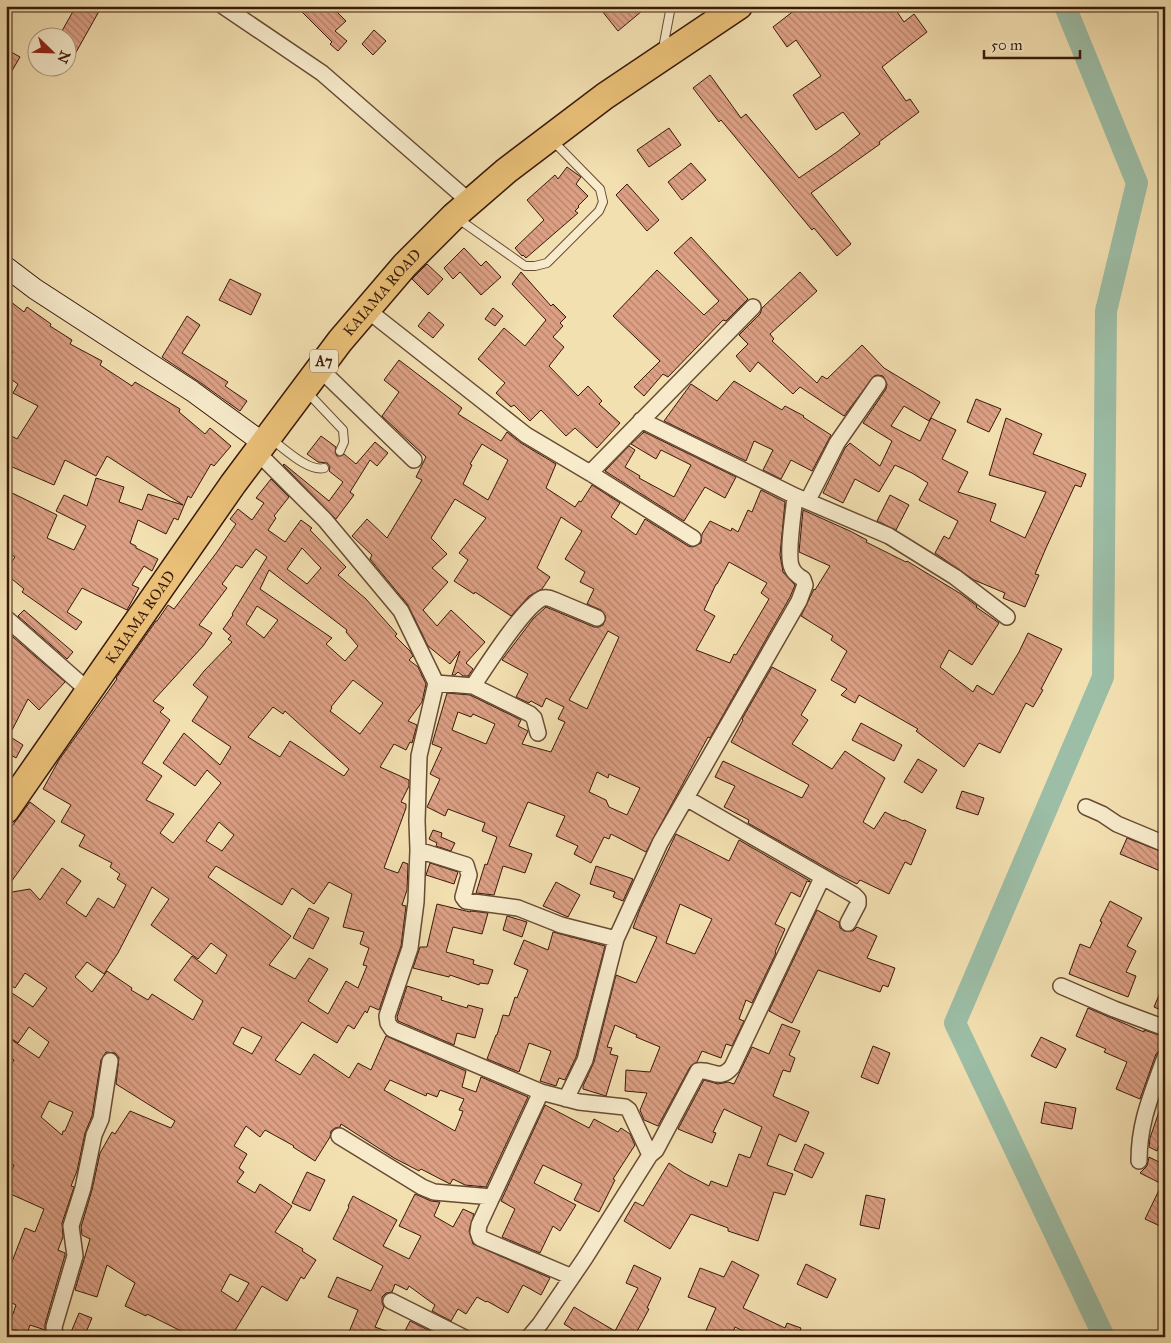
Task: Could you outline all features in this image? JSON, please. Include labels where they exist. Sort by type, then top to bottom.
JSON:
[{"type":"highway","name":"KAIAMA ROAD","points":[[6,810],[258,442],[350,312],[412,244],[458,205],[528,140],[598,87],[721,6]]},
{"type":"highway","name":"KAIAMA ROAD","points":[[6,793],[164,563],[258,442],[304,388],[366,309],[458,205],[506,172],[605,96],[739,6]]},
{"type":"street","points":[[223,6],[322,72],[458,205]]},
{"type":"street","points":[[6,267],[35,289],[192,391],[258,442],[401,611],[436,683],[419,756],[416,902],[410,948],[387,1016],[388,1023],[392,1029],[541,1092],[579,1102],[625,1107],[629,1110],[650,1155]]},
{"type":"street","points":[[6,284],[215,421],[258,442]]},
{"type":"street","points":[[590,473],[753,306]]},
{"type":"street","points":[[366,309],[526,435],[693,538]]},
{"type":"street","points":[[319,368],[414,460]]},
{"type":"street","points":[[566,1099],[584,1060],[616,939],[660,843],[799,601],[805,585],[803,579],[790,566],[790,553],[802,498],[878,384]]},
{"type":"street","points":[[641,420],[802,498],[889,536],[955,577],[1007,617]]},
{"type":"street","points":[[473,686],[505,638],[542,598],[548,597],[597,618]]},
{"type":"street","points":[[6,618],[82,685]]},
{"type":"street","points":[[436,683],[473,686],[530,714],[534,718],[538,734]]},
{"type":"street","points":[[686,798],[858,899],[858,904],[848,923]]},
{"type":"street","points":[[1086,807],[1117,824],[1165,844]]},
{"type":"street","points":[[418,850],[466,865],[469,875],[463,897],[466,901],[518,908],[561,925],[616,939]]},
{"type":"street","points":[[529,1337],[572,1277],[650,1155],[656,1150],[698,1071],[701,1070],[717,1075],[727,1073],[732,1068],[822,878]]},
{"type":"street","points":[[1061,986],[1165,1028]]},
{"type":"street","points":[[1139,1161],[1139,1142],[1144,1113],[1165,1057]]},
{"type":"street","points":[[56,1337],[54,1326],[75,1256],[71,1226],[83,1188],[94,1135],[101,1119],[110,1061]]},
{"type":"street","points":[[541,1092],[479,1225],[478,1232],[480,1238],[572,1277]]},
{"type":"street","points":[[339,1136],[422,1187],[434,1192],[492,1197]]},
{"type":"street","points":[[391,1301],[462,1337]]},
{"type":"lane","points":[[664,44],[671,6]]},
{"type":"lane","points":[[458,205],[525,266],[547,263],[600,211],[603,202],[600,189],[551,138]]},
{"type":"lane","points":[[304,388],[343,430],[344,442],[340,451]]},
{"type":"lane","points":[[258,442],[318,470],[324,468]]},
{"type":"building","points":[[76,6],[102,6],[78,49],[78,28],[64,28]]},
{"type":"building","points":[[296,6],[331,6],[346,21],[335,31],[347,41],[338,51],[330,44],[332,42]]},
{"type":"building","points":[[598,6],[648,6],[618,31]]},
{"type":"building","points":[[800,6],[893,6],[904,22],[914,14],[927,32],[882,67],[906,101],[910,99],[919,112],[879,142],[880,144],[811,193],[851,244],[837,256],[814,228],[812,230],[721,120],[719,122],[693,88],[710,75],[741,118],[746,114],[799,178],[837,152],[860,134],[843,112],[816,130],[793,95],[821,76],[796,40],[787,47],[773,27]]},
{"type":"building","points":[[374,30],[386,41],[373,55],[362,44]]},
{"type":"building","points":[[6,49],[20,57],[6,81]]},
{"type":"building","points":[[669,128],[681,145],[649,167],[637,150]]},
{"type":"building","points":[[691,163],[706,180],[682,200],[668,182]]},
{"type":"building","points":[[567,167],[581,177],[576,184],[588,196],[575,211],[578,213],[526,258],[515,248],[544,220],[527,200],[555,175],[558,179]]},
{"type":"building","points":[[627,184],[659,220],[647,231],[616,195]]},
{"type":"building","points":[[691,237],[748,299],[726,321],[723,320],[668,377],[663,374],[644,396],[634,387],[660,361],[613,316],[657,270],[704,315],[719,301],[674,253]]},
{"type":"building","points":[[464,248],[481,266],[486,261],[501,277],[481,295],[460,272],[453,279],[444,268]]},
{"type":"building","points":[[427,264],[443,279],[428,295],[412,279]]},
{"type":"building","points":[[521,272],[551,306],[553,304],[566,317],[560,323],[563,326],[553,337],[564,347],[549,366],[578,396],[588,386],[602,401],[599,404],[620,423],[597,448],[575,428],[566,436],[541,410],[530,421],[514,405],[511,407],[496,393],[505,383],[478,359],[504,328],[525,346],[546,320],[512,284]]},
{"type":"building","points":[[800,272],[817,291],[770,334],[774,339],[772,341],[817,383],[822,376],[827,379],[862,345],[884,368],[940,402],[929,421],[904,406],[891,426],[920,441],[931,418],[956,430],[942,459],[968,472],[958,492],[996,504],[990,521],[1025,538],[1046,492],[989,475],[1006,418],[1042,434],[1033,454],[1086,474],[1081,487],[1075,485],[1046,548],[1035,574],[1039,575],[1025,607],[1003,598],[1005,593],[974,580],[935,553],[944,536],[949,539],[958,521],[919,500],[928,483],[912,473],[895,465],[879,492],[855,479],[843,503],[823,493],[845,448],[850,443],[880,466],[892,441],[863,423],[886,389],[887,384],[883,376],[874,376],[844,416],[800,387],[793,394],[758,362],[750,372],[736,356],[748,344],[739,335],[760,314],[762,308]]},
{"type":"building","points":[[230,279],[261,294],[251,315],[219,300]]},
{"type":"building","points":[[6,298],[24,312],[27,307],[51,324],[50,326],[72,340],[70,344],[102,361],[100,365],[132,386],[135,382],[180,409],[179,412],[205,434],[210,428],[231,446],[214,466],[211,464],[191,498],[188,496],[178,520],[174,518],[166,534],[138,520],[130,543],[158,559],[152,571],[144,566],[132,585],[139,588],[127,610],[82,588],[67,612],[82,622],[76,630],[22,592],[24,589],[6,574],[6,569],[15,557],[6,551],[6,490],[57,515],[47,538],[74,550],[86,526],[56,511],[64,495],[87,506],[96,478],[124,487],[119,502],[142,510],[148,494],[183,505],[107,456],[96,476],[65,460],[54,485],[10,466],[11,462],[6,460],[6,433],[17,439],[38,406],[13,393],[18,384],[6,376],[6,362],[13,352],[6,347]]},
{"type":"building","points":[[493,308],[503,316],[495,326],[485,319]]},
{"type":"building","points":[[429,312],[444,325],[433,338],[418,326]]},
{"type":"building","points":[[187,316],[200,325],[182,353],[228,382],[225,386],[247,401],[240,411],[162,357]]},
{"type":"building","points":[[399,360],[462,408],[458,414],[501,441],[507,432],[521,443],[556,464],[546,488],[575,507],[579,501],[581,502],[592,485],[620,503],[611,517],[636,535],[645,519],[688,546],[693,547],[701,543],[702,534],[710,521],[731,531],[732,528],[738,532],[748,510],[752,512],[761,490],[785,502],[780,555],[783,572],[795,585],[710,738],[708,737],[646,852],[611,834],[609,839],[604,837],[591,863],[574,854],[578,846],[556,836],[565,816],[528,802],[509,846],[532,854],[525,873],[503,866],[494,895],[476,893],[485,864],[487,865],[497,837],[482,831],[485,823],[448,809],[445,816],[427,807],[440,779],[430,774],[442,748],[432,744],[447,693],[470,695],[521,720],[518,726],[528,731],[522,744],[551,752],[565,722],[558,719],[564,707],[546,698],[542,707],[531,701],[529,703],[516,697],[528,674],[502,660],[533,619],[546,607],[594,627],[603,625],[606,617],[601,610],[587,604],[594,589],[580,582],[585,572],[565,559],[582,531],[561,517],[537,568],[550,577],[542,589],[529,596],[511,616],[475,592],[474,594],[454,581],[468,560],[459,553],[486,518],[455,499],[431,538],[447,554],[432,568],[448,582],[423,610],[437,626],[451,610],[485,642],[466,663],[473,669],[468,676],[463,676],[458,672],[452,675],[460,651],[450,664],[428,646],[408,605],[370,559],[372,555],[352,536],[367,519],[387,538],[422,480],[416,477],[426,457],[382,416],[399,392],[384,380]],"holes":[[[482,444],[508,460],[488,500],[463,484],[472,465],[470,464]],[[729,562],[767,583],[761,593],[769,599],[730,663],[696,650],[715,616],[704,610]],[[608,631],[619,637],[587,709],[569,700]],[[458,712],[471,717],[473,714],[495,724],[486,744],[452,730]],[[597,772],[608,778],[609,774],[640,788],[627,815],[609,807],[606,800],[589,792]]]},
{"type":"building","points":[[734,381],[782,410],[785,406],[804,416],[831,435],[812,471],[791,460],[781,479],[763,470],[773,450],[754,441],[746,461],[664,421],[691,384],[717,401]]},
{"type":"building","points":[[976,399],[1001,409],[989,432],[967,422]]},
{"type":"building","points":[[644,432],[736,477],[725,498],[705,487],[684,521],[605,471],[629,446],[635,450],[625,467],[640,476],[639,478],[674,497],[691,465],[661,450],[656,459],[631,444]]},
{"type":"building","points":[[321,436],[336,447],[335,452],[337,456],[344,454],[356,464],[375,442],[388,453],[377,466],[370,460],[350,492],[354,495],[336,519],[283,465],[329,501],[343,482],[329,471],[330,467],[327,463],[318,462],[307,454]]},
{"type":"building","points":[[271,479],[289,497],[274,516],[276,518],[268,530],[285,542],[301,520],[312,528],[310,530],[346,567],[338,575],[366,599],[397,634],[395,636],[413,656],[409,660],[418,667],[426,684],[422,702],[408,721],[417,725],[412,743],[410,742],[406,750],[394,744],[380,767],[409,780],[409,786],[401,802],[406,804],[406,808],[384,868],[398,873],[403,862],[408,864],[407,890],[402,905],[406,906],[401,946],[379,1010],[370,1006],[367,1013],[365,1011],[354,1029],[348,1025],[337,1043],[302,1022],[275,1060],[300,1075],[314,1054],[349,1078],[358,1063],[371,1070],[386,1036],[466,1071],[462,1087],[476,1092],[481,1077],[528,1097],[486,1187],[465,1185],[453,1179],[450,1184],[421,1169],[419,1171],[394,1158],[341,1124],[340,1127],[331,1131],[330,1137],[315,1161],[294,1146],[265,1130],[260,1137],[246,1126],[234,1146],[247,1154],[239,1168],[244,1172],[237,1182],[255,1193],[260,1184],[292,1206],[275,1232],[303,1249],[302,1251],[316,1260],[304,1279],[301,1277],[287,1301],[262,1286],[231,1337],[193,1337],[147,1314],[146,1316],[125,1306],[135,1283],[107,1265],[97,1297],[75,1290],[90,1239],[82,1235],[81,1227],[100,1153],[112,1132],[115,1134],[130,1111],[171,1128],[175,1121],[116,1084],[119,1058],[115,1053],[106,1052],[101,1060],[92,1116],[85,1133],[77,1171],[71,1186],[74,1187],[62,1223],[63,1237],[58,1250],[65,1253],[65,1255],[45,1324],[45,1330],[30,1325],[27,1334],[8,1328],[16,1305],[6,1300],[6,1277],[25,1228],[35,1232],[44,1209],[6,1192],[6,1183],[14,1165],[6,1162],[6,1074],[14,1060],[6,1055],[6,1048],[12,1040],[39,1058],[49,1042],[29,1027],[18,1043],[6,1035],[6,1001],[12,993],[33,1007],[47,988],[25,973],[15,988],[6,982],[6,961],[12,952],[6,948],[6,905],[12,898],[6,893],[30,889],[40,900],[62,868],[81,881],[66,903],[86,917],[98,898],[114,908],[126,885],[117,879],[120,874],[110,867],[112,863],[79,846],[85,835],[61,822],[71,805],[43,789],[59,760],[156,621],[168,605],[174,609],[217,552],[236,524],[230,519],[238,509],[252,520],[264,503],[256,498]],"holes":[[[302,548],[321,568],[307,584],[287,569]],[[256,549],[267,557],[223,629],[231,636],[228,639],[232,642],[193,685],[208,697],[192,721],[231,747],[220,765],[184,733],[163,763],[195,786],[207,770],[221,783],[173,843],[160,833],[174,814],[146,800],[162,776],[142,763],[170,720],[160,712],[164,708],[153,701],[203,646],[212,633],[199,625],[227,588],[222,584],[236,565],[242,568]],[[269,570],[347,630],[346,632],[358,646],[345,661],[326,644],[332,638],[260,589]],[[257,606],[278,620],[264,638],[246,624]],[[353,680],[383,703],[360,734],[330,711],[331,707]],[[273,707],[283,714],[285,711],[349,769],[344,776],[290,741],[280,757],[248,737]],[[219,822],[234,835],[222,851],[206,841]],[[216,866],[282,905],[292,888],[314,904],[329,882],[352,894],[343,927],[364,932],[360,944],[369,948],[363,965],[367,966],[358,988],[346,981],[328,1014],[308,1001],[328,969],[309,958],[295,979],[269,965],[291,936],[208,877]],[[152,887],[169,899],[151,925],[198,959],[211,943],[227,955],[216,974],[192,956],[174,980],[203,1001],[193,1020],[152,994],[148,1000],[131,990],[132,988],[107,971],[92,992],[75,977],[87,962],[104,974],[118,953]],[[242,1027],[262,1037],[252,1054],[233,1044]],[[390,1080],[426,1096],[427,1093],[437,1097],[440,1090],[464,1099],[459,1110],[463,1111],[455,1131],[384,1090]],[[49,1101],[73,1112],[65,1131],[63,1131],[62,1135],[41,1117]],[[230,1274],[249,1283],[238,1302],[221,1291]]]},
{"type":"building","points":[[890,495],[909,505],[896,530],[877,521]]},
{"type":"building","points":[[803,510],[850,531],[867,540],[866,542],[907,561],[961,594],[999,623],[972,665],[949,650],[940,667],[973,692],[977,685],[993,695],[1019,652],[1028,633],[1062,649],[1033,707],[1026,703],[1000,753],[979,743],[964,767],[916,731],[918,729],[859,695],[855,703],[841,695],[847,689],[831,680],[847,651],[831,640],[833,636],[801,616],[814,589],[830,566],[799,552]]},
{"type":"building","points":[[24,610],[73,652],[67,659],[18,616]]},
{"type":"building","points":[[6,631],[65,682],[39,710],[28,699],[9,736],[23,745],[16,758],[6,752]]},
{"type":"building","points":[[772,667],[816,690],[801,715],[808,720],[792,744],[832,769],[845,751],[885,778],[863,822],[874,829],[885,812],[926,830],[911,865],[905,862],[889,894],[860,880],[857,884],[837,874],[748,823],[749,820],[724,807],[735,786],[715,777],[723,761],[802,798],[809,785],[731,742]]},
{"type":"building","points":[[861,723],[902,745],[894,761],[852,740]]},
{"type":"building","points":[[918,759],[937,770],[922,793],[904,782]]},
{"type":"building","points":[[962,791],[984,798],[978,815],[956,808]]},
{"type":"building","points":[[30,802],[55,821],[6,889],[6,834]]},
{"type":"building","points":[[433,830],[442,833],[441,837],[455,843],[451,851],[436,846],[437,843],[429,839]]},
{"type":"building","points":[[676,834],[729,861],[739,840],[810,881],[807,881],[800,897],[791,892],[775,924],[785,929],[776,953],[752,1003],[746,1000],[739,1019],[744,1021],[732,1046],[726,1044],[721,1058],[702,1051],[697,1062],[690,1067],[658,1126],[644,1120],[640,1110],[647,1093],[625,1091],[626,1070],[650,1072],[660,1047],[636,1037],[637,1035],[615,1025],[607,1047],[612,1048],[610,1054],[618,1056],[606,1096],[583,1089],[594,1062],[616,975],[636,983],[657,937],[633,928],[640,909]],"holes":[[[680,904],[712,919],[695,954],[666,943]]]},
{"type":"building","points":[[1127,838],[1165,853],[1165,873],[1120,854]]},
{"type":"building","points":[[430,863],[458,872],[454,884],[426,875]]},
{"type":"building","points":[[596,866],[633,879],[623,901],[613,897],[615,892],[590,884]]},
{"type":"building","points":[[556,882],[580,895],[568,917],[543,906]]},
{"type":"building","points":[[1110,901],[1142,918],[1127,946],[1136,951],[1126,972],[1136,976],[1128,997],[1069,974],[1080,944],[1090,948]]},
{"type":"building","points":[[437,904],[470,912],[488,913],[482,934],[453,927],[446,952],[474,960],[473,964],[493,970],[488,984],[480,983],[479,985],[450,975],[449,977],[413,968],[420,947],[427,947]]},
{"type":"building","points":[[309,908],[329,918],[313,949],[293,938]]},
{"type":"building","points":[[817,910],[839,922],[840,928],[844,931],[853,931],[857,927],[877,936],[867,958],[895,968],[888,987],[883,985],[880,992],[818,970],[792,1023],[769,1011]]},
{"type":"building","points":[[507,916],[527,922],[522,937],[503,930]]},
{"type":"building","points":[[553,932],[605,946],[576,1057],[565,1080],[559,1078],[556,1086],[540,1081],[551,1051],[529,1043],[519,1072],[487,1059],[503,1015],[509,1016],[515,997],[517,998],[528,970],[514,964],[524,940],[548,950]]},
{"type":"building","points":[[1165,981],[1165,1012],[1154,1007]]},
{"type":"building","points":[[407,986],[442,997],[441,1000],[467,1008],[468,1005],[483,1009],[475,1038],[457,1033],[454,1045],[398,1021],[397,1017]]},
{"type":"building","points":[[1088,1008],[1144,1032],[1144,1030],[1165,1037],[1161,1049],[1156,1054],[1140,1099],[1116,1089],[1127,1062],[1104,1052],[1106,1049],[1076,1036]]},
{"type":"building","points":[[782,1024],[800,1031],[789,1055],[795,1058],[790,1072],[783,1070],[773,1096],[809,1112],[796,1142],[779,1134],[767,1165],[793,1174],[785,1195],[774,1192],[758,1241],[728,1231],[728,1228],[691,1214],[670,1249],[624,1221],[635,1202],[643,1206],[669,1163],[709,1186],[711,1181],[727,1187],[739,1154],[750,1158],[762,1127],[724,1109],[713,1132],[716,1133],[712,1143],[678,1129],[704,1080],[718,1084],[728,1082],[734,1084],[752,1047],[769,1054]]},
{"type":"building","points":[[1041,1037],[1066,1049],[1056,1068],[1031,1056]]},
{"type":"building","points":[[873,1046],[890,1053],[878,1084],[861,1077]]},
{"type":"building","points":[[1163,1100],[1165,1100],[1165,1130],[1157,1151],[1149,1147],[1150,1138]]},
{"type":"building","points":[[1045,1102],[1076,1108],[1072,1129],[1041,1123]]},
{"type":"building","points":[[545,1105],[589,1128],[594,1119],[618,1132],[621,1128],[630,1134],[635,1145],[613,1179],[615,1180],[599,1212],[574,1200],[582,1184],[543,1165],[534,1183],[576,1205],[560,1231],[553,1226],[540,1253],[502,1237],[515,1209],[501,1201]]},
{"type":"building","points":[[805,1144],[824,1153],[812,1178],[794,1170]]},
{"type":"building","points":[[1149,1157],[1165,1165],[1165,1216],[1160,1226],[1145,1219],[1162,1184],[1140,1173],[1147,1166]]},
{"type":"building","points":[[307,1172],[325,1180],[310,1211],[292,1203]]},
{"type":"building","points":[[415,1194],[431,1201],[440,1202],[434,1216],[453,1227],[463,1209],[474,1214],[469,1231],[473,1244],[550,1278],[541,1295],[523,1285],[508,1313],[477,1297],[466,1314],[458,1309],[451,1321],[432,1311],[435,1305],[409,1286],[407,1290],[395,1284],[392,1292],[386,1293],[382,1297],[384,1307],[375,1327],[397,1335],[397,1337],[347,1337],[358,1310],[328,1297],[337,1277],[371,1291],[383,1266],[333,1239],[348,1206],[353,1196],[397,1220],[383,1246],[409,1259],[421,1236],[399,1226]]},
{"type":"building","points":[[866,1195],[885,1199],[879,1229],[860,1225]]},
{"type":"building","points":[[732,1261],[759,1275],[743,1308],[785,1328],[787,1323],[801,1328],[799,1334],[804,1337],[755,1337],[735,1327],[731,1337],[703,1337],[716,1308],[688,1297],[700,1268],[724,1277]]},
{"type":"building","points":[[806,1264],[836,1279],[827,1298],[797,1284]]},
{"type":"building","points":[[634,1265],[661,1278],[647,1308],[649,1309],[634,1337],[585,1337],[564,1324],[574,1307],[615,1331],[638,1288],[626,1283]]},
{"type":"building","points":[[79,1313],[92,1318],[84,1337],[69,1337]]},
{"type":"building","points":[[410,1321],[442,1337],[402,1337]]},
{"type":"waterway","points":[[1065,6],[1137,183],[1106,311],[1103,677],[955,1023],[1104,1337]]}]
